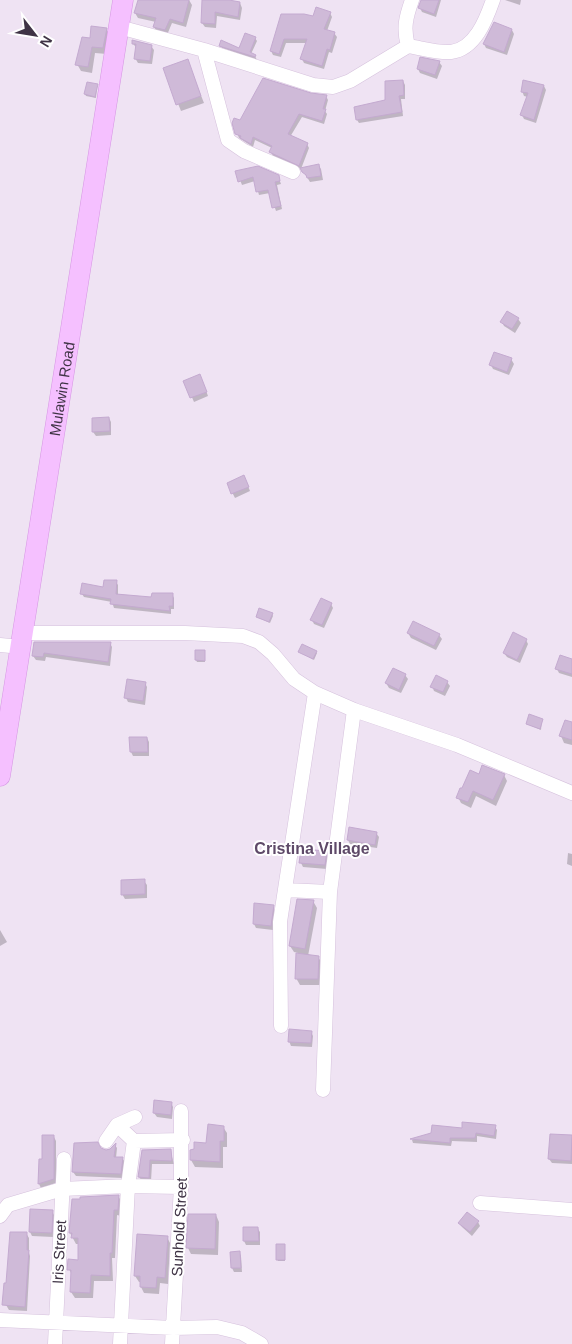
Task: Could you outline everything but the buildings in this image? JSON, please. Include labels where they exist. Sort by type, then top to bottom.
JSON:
[{"type":"main road","name":"Mulawin Road","points":[[0,776],[123,0]]},
{"type":"street","points":[[408,46],[404,32],[407,13],[412,0]]},
{"type":"street","points":[[119,27],[204,50],[313,85],[333,87],[350,81],[408,46],[449,52],[462,49],[473,39],[494,0]]},
{"type":"street","points":[[204,50],[228,140],[244,152],[294,172]]},
{"type":"street","points":[[0,646],[23,640],[185,633],[243,636],[259,642],[273,654],[294,679],[315,693],[354,710],[457,745],[572,792]]},
{"type":"street","points":[[281,1026],[280,922],[315,693]]},
{"type":"street","points":[[323,1090],[330,892],[354,710]]},
{"type":"street","points":[[285,890],[330,892]]},
{"type":"street","name":"Sunhold Street","points":[[172,1344],[182,1187],[181,1111]]},
{"type":"street","points":[[106,1141],[117,1125],[135,1117]]},
{"type":"street","points":[[117,1125],[134,1141],[182,1140]]},
{"type":"street","points":[[120,1344],[128,1186],[134,1141]]},
{"type":"street","name":"Iris Street","points":[[55,1344],[64,1160]]},
{"type":"street","points":[[0,1216],[8,1206],[62,1189],[128,1186],[182,1187]]},
{"type":"street","points":[[480,1203],[572,1210]]},
{"type":"street","points":[[0,1320],[173,1328],[217,1327],[242,1333],[261,1344]]},
{"type":"district","name":"Cristina Village","points":[[312,848]]}]
